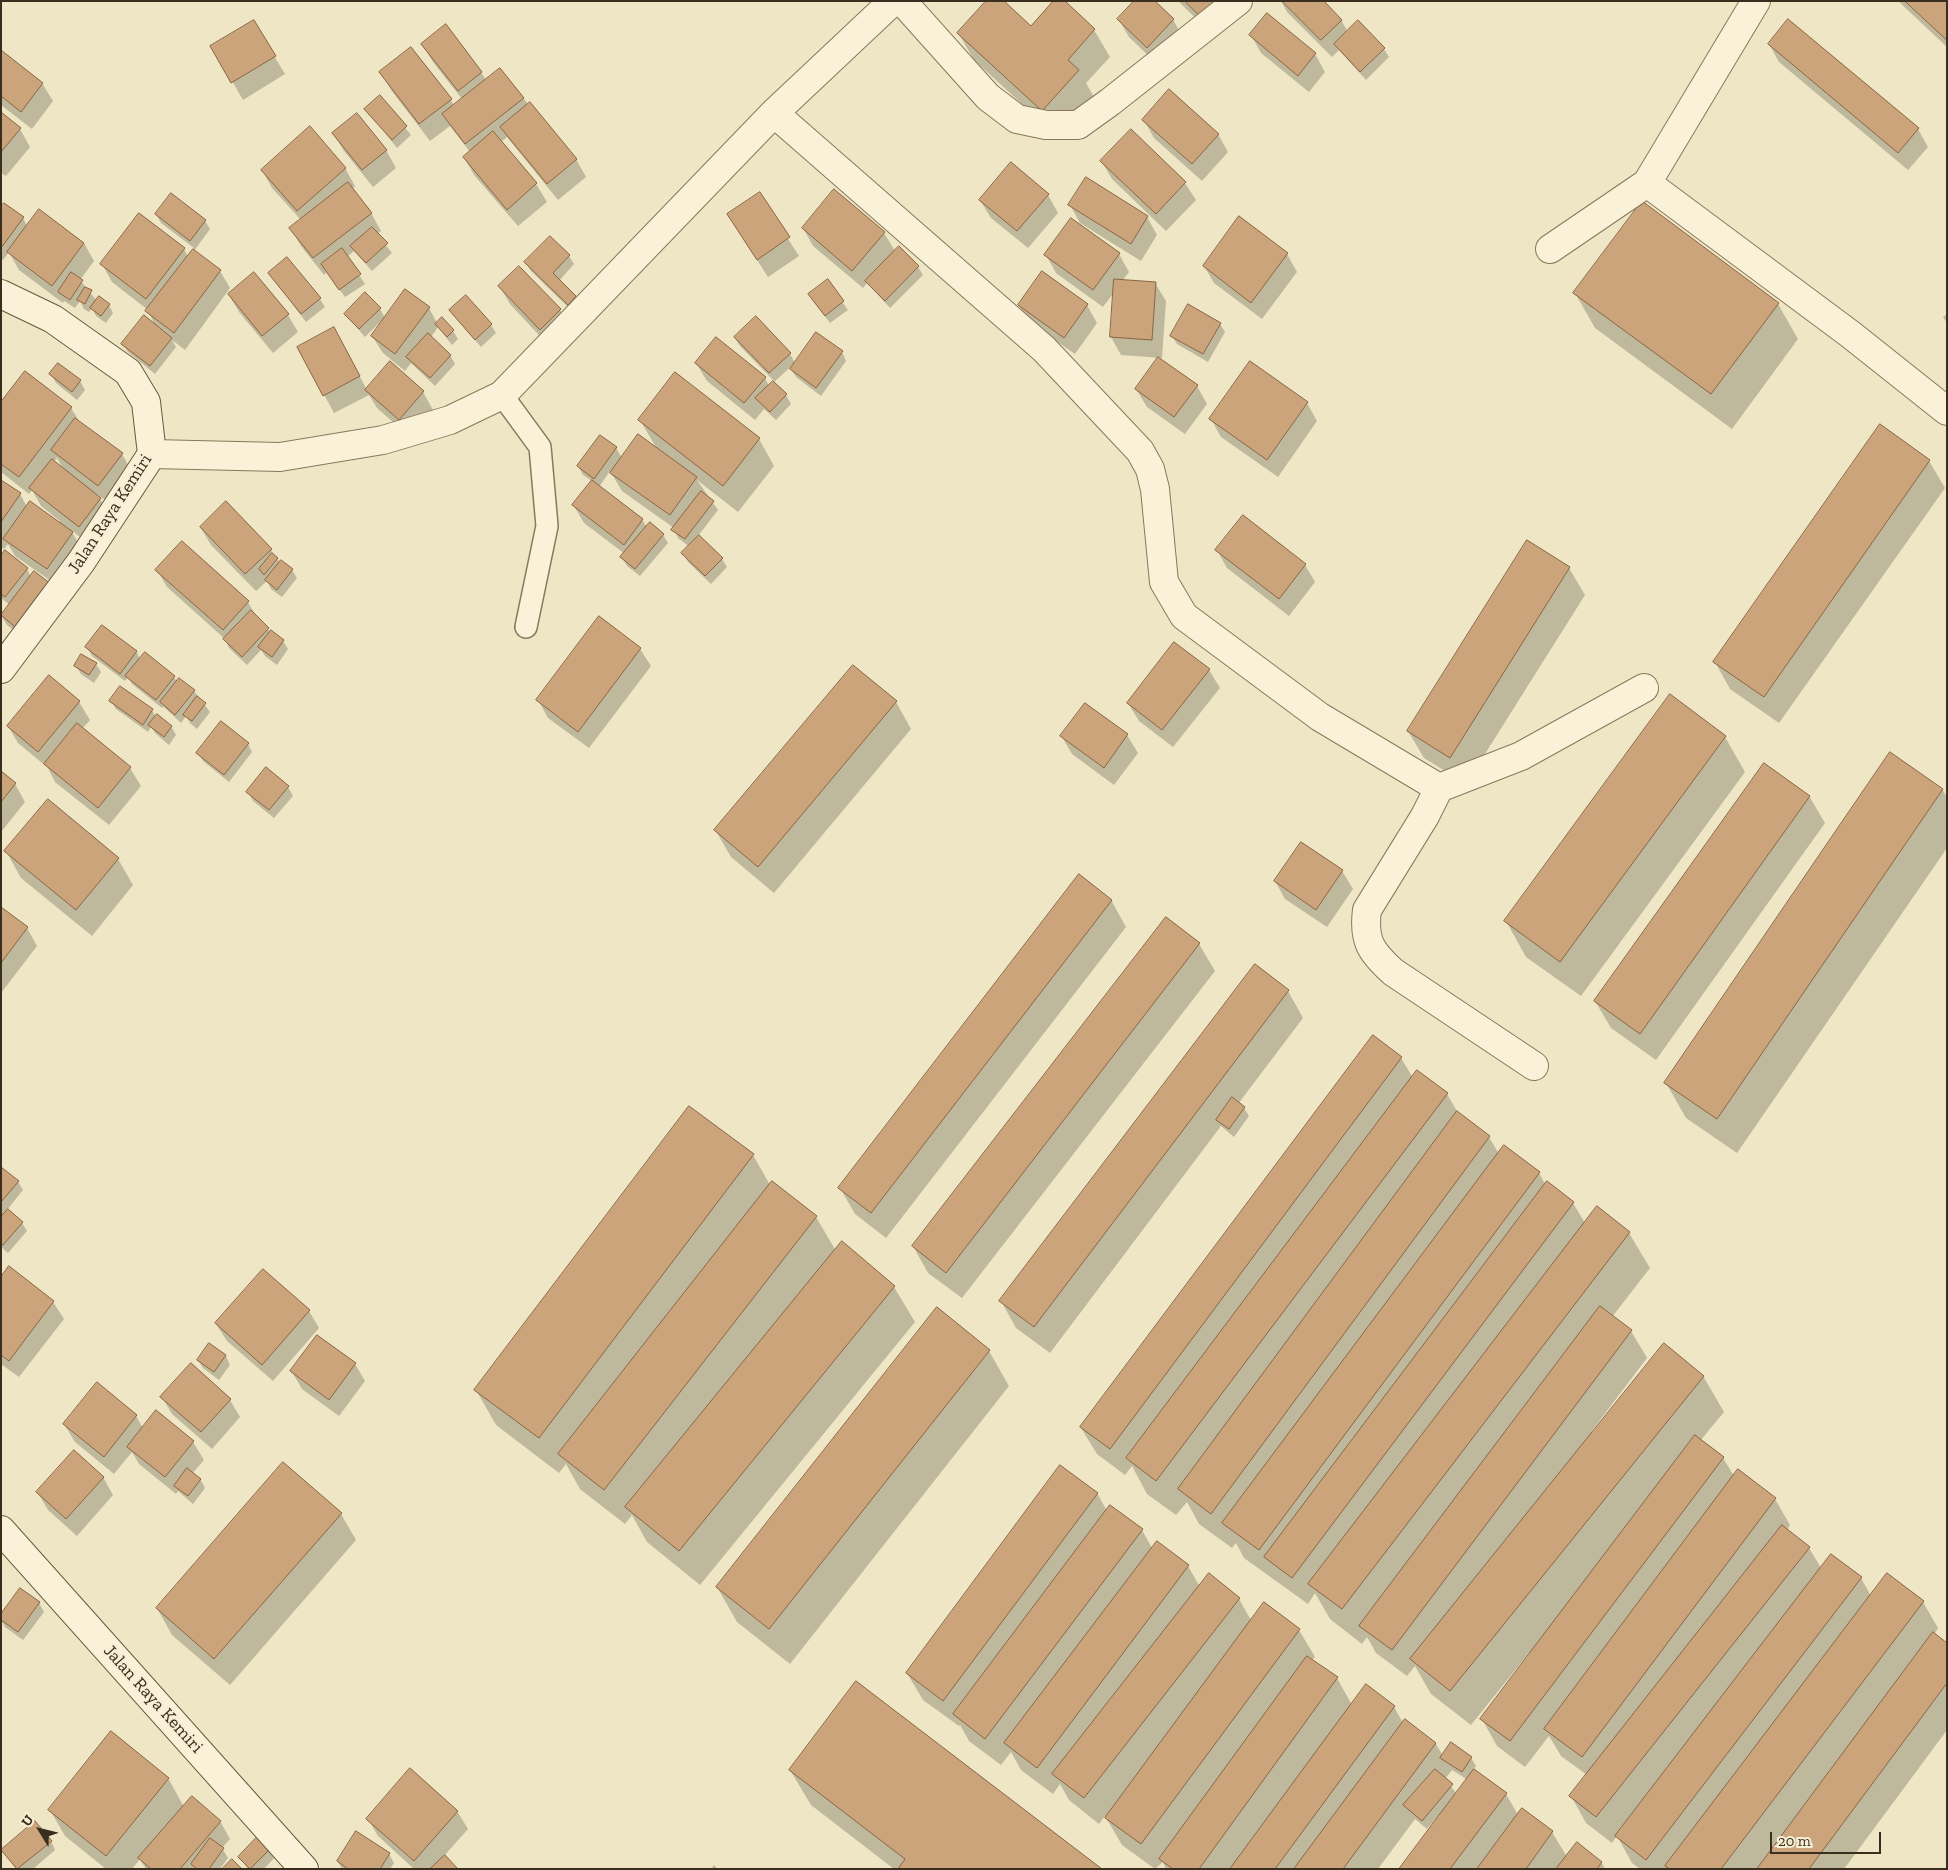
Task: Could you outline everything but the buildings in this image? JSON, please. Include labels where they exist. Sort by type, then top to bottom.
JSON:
[{"type":"street","points":[[152,454],[280,457],[373,442],[450,420],[502,395],[774,113],[892,1]]},
{"type":"street","points":[[902,1],[988,97],[1017,119],[1046,125],[1078,124],[1110,102],[1238,1]]},
{"type":"street","points":[[1550,249],[1647,183],[1756,1]]},
{"type":"street","points":[[774,113],[1044,349],[1140,451],[1150,468],[1155,489],[1164,582],[1184,616],[1320,717],[1439,788]]},
{"type":"street","points":[[1647,183],[1850,334],[1947,411]]},
{"type":"street","name":"Jalan Raya Kemiri","points":[[1,294],[53,319],[128,372],[146,402],[152,454],[81,562],[1,669]]},
{"type":"street","points":[[1534,1066],[1393,972],[1377,958],[1368,944],[1365,925],[1367,910],[1439,788],[1521,756],[1644,688]]},
{"type":"street","name":"Jalan Raya Kemiri","points":[[1,1530],[304,1869]]},
{"type":"lane","points":[[502,395],[540,447],[547,526],[526,627]]}]
